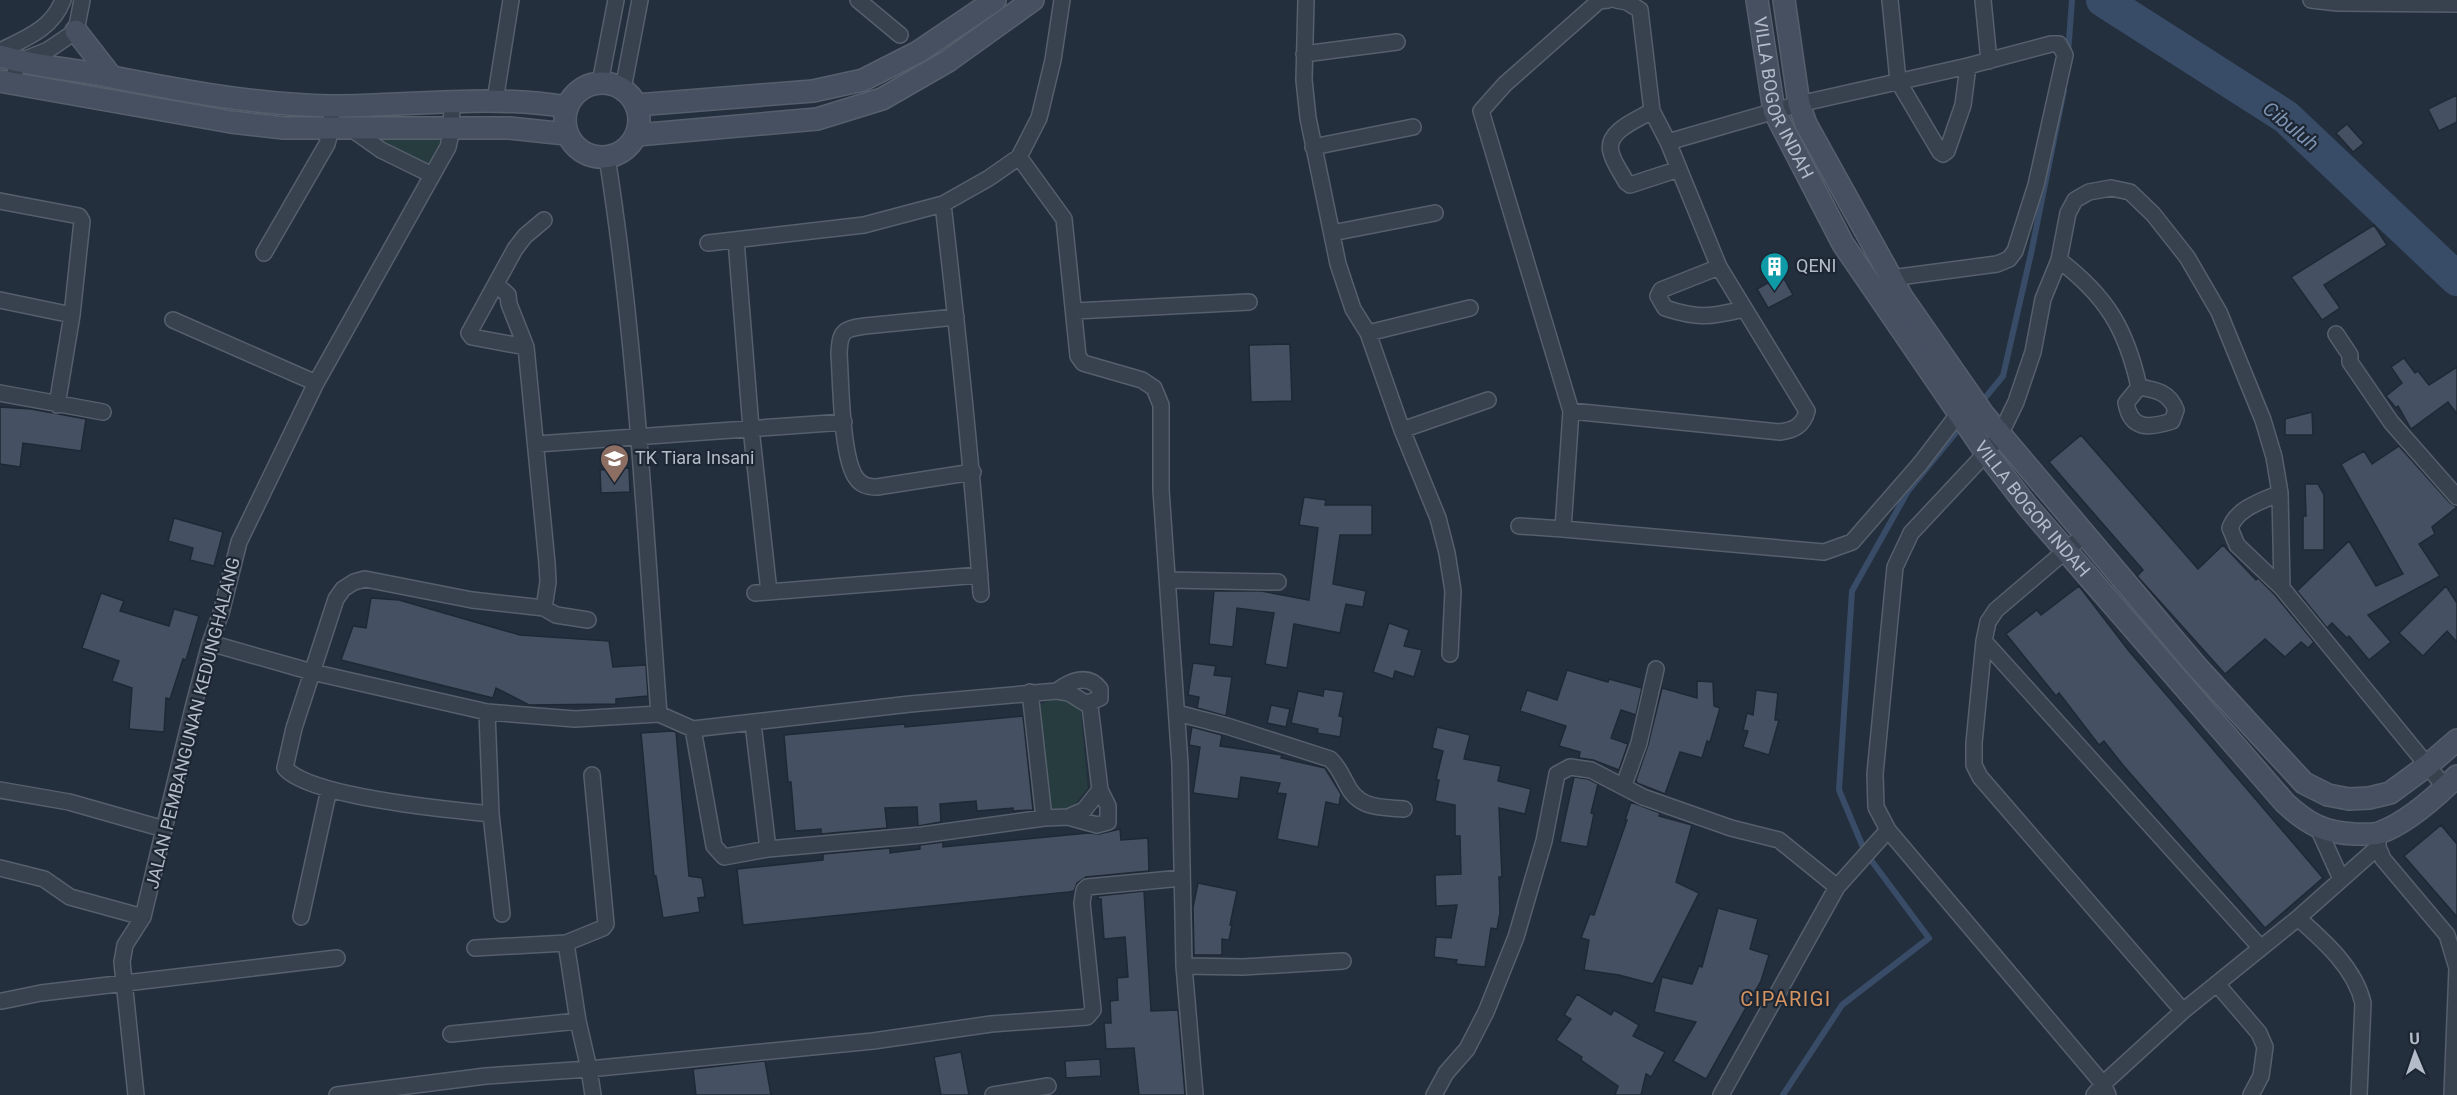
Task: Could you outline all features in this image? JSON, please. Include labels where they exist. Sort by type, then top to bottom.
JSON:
[{"type":"street","points":[[0,51],[39,32],[52,21],[63,0]]},
{"type":"street","points":[[9,59],[48,50],[76,31],[82,0]]},
{"type":"street","points":[[495,101],[511,0]]},
{"type":"street","points":[[600,83],[616,0]]},
{"type":"street","points":[[630,97],[640,0]]},
{"type":"street","points":[[858,0],[900,35]]},
{"type":"street","points":[[630,97],[813,91],[863,80],[910,57],[995,0]]},
{"type":"street","points":[[637,135],[817,119],[882,99],[948,61],[1034,0]]},
{"type":"street","points":[[708,243],[864,225],[943,204],[989,178],[1019,157],[1039,118],[1053,60],[1062,0]]},
{"type":"street","points":[[1306,0],[1304,80],[1313,147],[1346,290],[1368,333],[1402,430],[1438,518],[1453,591],[1450,654]]},
{"type":"street","points":[[1563,529],[1571,411],[1481,111],[1505,84],[1599,1],[1608,0]]},
{"type":"street","points":[[1571,411],[1780,432],[1793,430],[1801,424],[1807,411],[1719,267],[1668,142],[1652,111],[1640,10],[1627,2],[1616,0]]},
{"type":"street","name":"VILLA BOGOR INDAH","points":[[1758,0],[1774,111],[1843,244],[1968,417],[1986,453],[2065,551],[2286,803],[2302,819],[2318,828],[2378,840],[2451,782]]},
{"type":"street","name":"VILLA BOGOR INDAH","points":[[1784,0],[1798,104],[1806,124],[1902,297],[1966,389],[1968,417]]},
{"type":"street","points":[[1890,0],[1898,81],[1943,154],[1947,151],[1963,105],[1968,66]]},
{"type":"street","points":[[1983,0],[1989,61]]},
{"type":"street","points":[[2311,0],[2338,3],[2457,4]]},
{"type":"street","points":[[76,31],[111,76]]},
{"type":"street","points":[[1304,54],[1397,42]]},
{"type":"street","points":[[1668,142],[1798,104],[2059,44],[2065,55],[2036,185],[2009,260],[1997,264],[1891,278]]},
{"type":"street","points":[[9,59],[146,84],[272,103],[332,106],[495,101],[542,103],[567,107]]},
{"type":"street","points":[[9,59],[6,82],[259,125],[340,128],[509,128],[566,134]]},
{"type":"street","points":[[600,83],[612,84],[630,97],[640,114],[637,135],[624,151],[607,157],[586,154],[578,149],[566,134],[567,107],[580,90],[600,83]]},
{"type":"street","points":[[142,105],[146,84]]},
{"type":"street","name":"JALAN PEMBANGUNAN KEDUNGHALANG","points":[[136,1095],[122,962],[125,945],[143,917],[210,643],[221,613],[239,542],[316,383],[430,174],[450,143],[452,101]]},
{"type":"street","points":[[332,106],[340,128],[430,174]]},
{"type":"street","points":[[1652,111],[1618,132],[1611,142],[1610,151],[1626,182],[1630,185],[1678,169]]},
{"type":"street","points":[[1313,147],[1413,127]]},
{"type":"street","points":[[264,253],[318,160],[340,128]]},
{"type":"street","points":[[607,157],[619,230],[638,437],[659,714]]},
{"type":"street","points":[[1019,157],[1064,219],[1078,356],[1083,363],[1131,375],[1154,387],[1158,396],[1162,430],[1162,499],[1182,798],[1184,966],[1195,1095]]},
{"type":"street","points":[[2282,588],[2280,493],[2274,457],[2263,420],[2218,312],[2187,257],[2153,214],[2130,192],[2111,188],[2089,192],[2075,200],[2068,213],[2059,260],[2043,299],[2033,352],[2020,392],[2000,435],[1911,533],[1895,567],[1875,774],[1876,807],[1888,830],[2102,1091],[2183,1011],[2298,918],[2341,879],[2378,840]]},
{"type":"street","points":[[0,201],[80,216],[82,229],[72,315],[57,405]]},
{"type":"street","points":[[943,204],[963,401],[973,472],[981,594]]},
{"type":"street","points":[[1332,233],[1435,213]]},
{"type":"street","points":[[526,348],[488,342],[470,335],[470,330],[515,249],[525,236],[544,220]]},
{"type":"street","points":[[736,240],[762,592],[980,575]]},
{"type":"street","points":[[2059,260],[2084,279],[2109,308],[2132,357],[2139,387]]},
{"type":"street","points":[[1719,267],[1661,290],[1658,296],[1665,308],[1691,316],[1715,316],[1744,309]]},
{"type":"street","points":[[497,285],[508,295],[509,304],[526,348],[547,563],[548,582],[544,608]]},
{"type":"street","points":[[0,300],[72,315]]},
{"type":"street","points":[[1075,311],[1249,302]]},
{"type":"street","points":[[1368,333],[1470,308]]},
{"type":"street","points":[[956,317],[865,326],[843,332],[839,354],[844,422],[852,472],[857,480],[866,486],[877,487],[973,472]]},
{"type":"street","points":[[173,320],[316,383]]},
{"type":"street","points":[[2336,334],[2350,355],[2350,362],[2391,422],[2457,497]]},
{"type":"street","points":[[0,393],[103,412]]},
{"type":"street","points":[[1402,430],[1488,400]]},
{"type":"street","points":[[1519,526],[1824,552],[1852,542],[1920,464],[1968,417]]},
{"type":"street","name":"VILLA BOGOR INDAH","points":[[1968,417],[2000,435],[2198,668],[2304,783],[2328,795],[2349,799],[2369,798],[2390,793],[2457,740]]},
{"type":"street","points":[[537,444],[844,422]]},
{"type":"street","points":[[2280,493],[2241,512],[2233,521],[2230,528],[2237,545],[2282,588],[2428,765],[2451,782]]},
{"type":"street","points":[[2084,535],[1996,610],[1988,622],[1974,743],[1974,765],[1980,777],[2183,1011]]},
{"type":"street","points":[[491,814],[443,810],[329,789],[297,777],[285,768],[288,750],[336,599],[343,589],[354,582],[365,579],[472,600],[544,608],[556,615],[588,620]]},
{"type":"street","points":[[1169,580],[1278,582]]},
{"type":"street","points":[[1984,641],[2260,947]]},
{"type":"street","points":[[210,643],[312,672],[487,712],[575,719],[659,714],[693,729],[1030,692],[1069,693],[1091,707],[1100,790],[1108,806],[1107,822],[1097,825],[1068,817],[1044,818],[922,835],[768,849],[724,857],[716,851],[693,729]]},
{"type":"street","points":[[1624,785],[1639,742],[1656,669]]},
{"type":"street","points":[[1030,692],[1044,818]]},
{"type":"street","points":[[487,712],[491,814],[501,914]]},
{"type":"street","points":[[1177,713],[1227,726],[1330,759],[1337,765],[1351,795],[1356,800],[1366,804],[1404,809]]},
{"type":"street","points":[[753,723],[768,849]]},
{"type":"street","points":[[1434,1095],[1446,1073],[1467,1049],[1486,1012],[1516,937],[1544,841],[1557,774],[1570,767],[1591,770],[1624,785],[1643,797],[1731,828],[1779,840],[1838,887]]},
{"type":"street","points":[[476,948],[566,943],[603,928],[606,924],[592,775]]},
{"type":"street","points":[[301,917],[329,789]]},
{"type":"street","points":[[0,790],[69,802],[164,829]]},
{"type":"street","points":[[1068,817],[1084,810],[1100,790]]},
{"type":"street","points":[[2318,828],[2341,879]]},
{"type":"street","points":[[1721,1095],[1838,887],[1888,830]]},
{"type":"street","points":[[2378,840],[2383,859],[2447,935],[2453,951],[2457,968],[2452,1095]]},
{"type":"street","points":[[0,868],[44,879],[70,897],[143,917]]},
{"type":"street","points":[[337,1095],[486,1076],[589,1069],[873,1041],[991,1024],[1087,1017],[1093,1010],[1082,903],[1084,890],[1087,887],[1182,878]]},
{"type":"street","points":[[2298,918],[2321,939],[2360,988],[2363,1003],[2359,1095]]},
{"type":"street","points":[[566,943],[578,1021],[593,1095]]},
{"type":"street","points":[[2,1001],[41,993],[337,958]]},
{"type":"street","points":[[1184,966],[1243,967],[1343,961]]},
{"type":"street","points":[[2217,984],[2259,1033],[2265,1047],[2261,1076],[2253,1094]]},
{"type":"street","points":[[451,1034],[578,1021]]},
{"type":"street","points":[[993,1095],[1048,1086]]},
{"type":"green space","points":[[437,130],[442,139],[428,164],[423,166],[379,141],[381,136]]},
{"type":"green space","points":[[1062,694],[1080,705],[1088,788],[1071,809],[1052,810],[1049,806],[1038,706]]},
{"type":"building","points":[[2457,95],[2457,122],[2439,131],[2428,109]]},
{"type":"building","points":[[2347,124],[2364,143],[2353,152],[2336,133]]},
{"type":"building","points":[[2374,225],[2387,245],[2324,285],[2340,308],[2322,320],[2291,277]]},
{"type":"building","name":"QENI","points":[[1782,275],[1793,295],[1768,308],[1757,289]]},
{"type":"building","points":[[1290,344],[1292,401],[1251,402],[1249,345]]},
{"type":"building","points":[[2404,358],[2415,373],[2418,371],[2429,385],[2457,367],[2457,414],[2448,402],[2411,429],[2398,406],[2396,408],[2386,396],[2402,383],[2391,367]]},
{"type":"building","points":[[0,407],[31,409],[86,419],[81,451],[23,443],[20,467],[0,464]]},
{"type":"building","points":[[2312,412],[2313,435],[2285,435],[2285,419]]},
{"type":"building","points":[[2081,435],[2198,569],[2223,545],[2256,580],[2258,578],[2275,595],[2314,642],[2308,648],[2301,642],[2285,657],[2265,639],[2225,674],[2137,576],[2143,570],[2049,462]]},
{"type":"building","points":[[2399,446],[2450,503],[2457,507],[2432,527],[2435,534],[2419,544],[2440,576],[2368,615],[2391,642],[2369,660],[2349,636],[2347,638],[2332,623],[2327,628],[2297,591],[2349,541],[2376,586],[2403,574],[2341,464],[2364,451],[2372,464]]},
{"type":"building","points":[[629,468],[630,492],[601,493],[600,470]]},
{"type":"building","points":[[2305,484],[2318,484],[2324,495],[2324,550],[2303,550],[2303,516],[2306,516]]},
{"type":"building","points":[[1304,497],[1326,500],[1325,505],[1372,505],[1372,535],[1340,535],[1333,584],[1366,591],[1363,607],[1346,604],[1340,633],[1294,624],[1287,668],[1265,664],[1274,613],[1237,608],[1233,647],[1209,644],[1214,591],[1261,591],[1309,600],[1318,528],[1299,525]]},
{"type":"building","points":[[174,518],[223,532],[214,566],[190,560],[193,548],[168,541]]},
{"type":"building","points":[[2079,586],[2129,651],[2323,878],[2265,928],[2104,741],[2099,745],[2059,693],[2056,696],[2006,634],[2037,610],[2041,615]]},
{"type":"building","points":[[2446,586],[2457,603],[2457,642],[2447,631],[2423,656],[2399,633]]},
{"type":"building","points":[[101,593],[124,601],[120,611],[169,626],[174,609],[199,616],[186,660],[183,659],[170,699],[166,698],[164,732],[129,729],[132,688],[112,681],[119,661],[82,648]]},
{"type":"building","points":[[371,598],[399,600],[520,635],[609,641],[613,667],[646,665],[648,696],[616,699],[616,704],[529,705],[496,688],[493,698],[341,660],[353,626],[366,628]]},
{"type":"building","points":[[1389,623],[1409,630],[1404,646],[1422,650],[1414,677],[1395,671],[1393,679],[1373,672]]},
{"type":"building","points":[[1193,663],[1216,666],[1214,675],[1232,677],[1226,716],[1197,708],[1199,697],[1188,695]]},
{"type":"building","points":[[1567,670],[1608,682],[1609,679],[1642,688],[1636,715],[1621,710],[1611,738],[1628,744],[1619,770],[1593,760],[1579,758],[1580,752],[1559,746],[1566,726],[1520,711],[1527,690],[1557,700]]},
{"type":"building","points":[[1697,681],[1713,682],[1714,706],[1720,708],[1710,742],[1707,741],[1702,758],[1680,752],[1665,794],[1637,783],[1662,688],[1697,698]]},
{"type":"building","points":[[1324,689],[1344,692],[1339,716],[1343,717],[1340,737],[1317,733],[1318,729],[1291,723],[1298,691],[1323,696]]},
{"type":"building","points":[[1756,690],[1778,693],[1775,720],[1779,720],[1769,755],[1743,747],[1748,731],[1743,730],[1747,713],[1753,715]]},
{"type":"building","points":[[1271,705],[1290,709],[1286,727],[1267,723]]},
{"type":"building","points":[[1023,716],[1033,810],[1013,811],[1013,808],[977,811],[976,801],[940,804],[941,822],[918,826],[917,807],[885,808],[887,828],[821,834],[821,829],[795,831],[784,735]]},
{"type":"building","points":[[1192,727],[1222,735],[1220,746],[1282,755],[1281,758],[1325,768],[1341,794],[1339,805],[1326,802],[1318,847],[1277,839],[1286,794],[1277,793],[1280,783],[1241,777],[1238,799],[1193,793],[1200,747],[1189,745]]},
{"type":"building","points":[[1437,727],[1470,735],[1464,759],[1501,766],[1498,781],[1531,789],[1525,814],[1499,808],[1502,877],[1499,877],[1500,913],[1497,929],[1491,928],[1485,967],[1456,964],[1457,960],[1434,957],[1436,937],[1451,938],[1457,905],[1436,906],[1435,875],[1461,874],[1460,836],[1455,836],[1455,805],[1435,801],[1439,780],[1436,780],[1443,751],[1432,748]]},
{"type":"building","points":[[676,732],[689,876],[702,878],[705,897],[698,898],[700,912],[663,918],[656,876],[654,876],[641,733]]},
{"type":"building","points":[[1574,777],[1588,779],[1598,784],[1591,813],[1594,814],[1587,847],[1560,842]]},
{"type":"building","points":[[1631,802],[1660,813],[1659,816],[1692,825],[1676,882],[1699,893],[1653,984],[1619,975],[1584,970],[1589,940],[1581,938],[1590,914],[1594,915]]},
{"type":"building","points":[[2441,825],[2457,844],[2457,917],[2404,856]]},
{"type":"building","points":[[1120,829],[1121,840],[1148,838],[1149,871],[1086,877],[1077,883],[1074,891],[1069,892],[743,925],[737,869],[823,860],[823,854],[890,848],[890,853],[920,849],[920,845],[943,842],[943,847],[1088,833],[1099,834]]},
{"type":"building","points":[[1198,883],[1237,891],[1229,940],[1222,939],[1222,955],[1194,955],[1193,907]]},
{"type":"building","points":[[1144,891],[1151,1011],[1178,1010],[1185,1095],[1139,1095],[1134,1048],[1106,1049],[1104,1023],[1111,1023],[1110,1001],[1118,1000],[1117,978],[1128,977],[1125,937],[1104,939],[1101,899],[1098,899],[1098,896]]},
{"type":"building","points":[[1718,908],[1758,919],[1750,949],[1769,955],[1761,981],[1706,1079],[1673,1061],[1696,1022],[1654,1012],[1662,977],[1692,984],[1699,966],[1702,967]]},
{"type":"building","points":[[1577,994],[1611,1015],[1614,1010],[1639,1025],[1633,1036],[1665,1052],[1651,1077],[1646,1074],[1641,1095],[1615,1095],[1618,1086],[1581,1060],[1582,1057],[1556,1040],[1571,1019],[1564,1015]]},
{"type":"building","points":[[961,1052],[969,1095],[941,1095],[934,1057]]},
{"type":"building","points":[[1100,1059],[1101,1076],[1066,1078],[1065,1061]]},
{"type":"building","points":[[765,1061],[771,1095],[696,1095],[693,1069]]},
{"type":"waterway","points":[[2068,53],[2072,0]]},
{"type":"waterway","name":"Cibuluh","points":[[2103,0],[2286,117],[2457,279]]},
{"type":"waterway","points":[[1980,404],[2003,376],[2032,249],[2064,90]]},
{"type":"waterway","points":[[1783,1095],[1842,1005],[1929,938],[1865,852],[1839,790],[1852,591],[1908,491],[1962,425]]},
{"type":"place","name":"QENI","points":[[1775,292]]},
{"type":"place","name":"TK Tiara Insani","points":[[614,484]]},
{"type":"district","name":"CIPARIGI","points":[[1786,999]]}]
